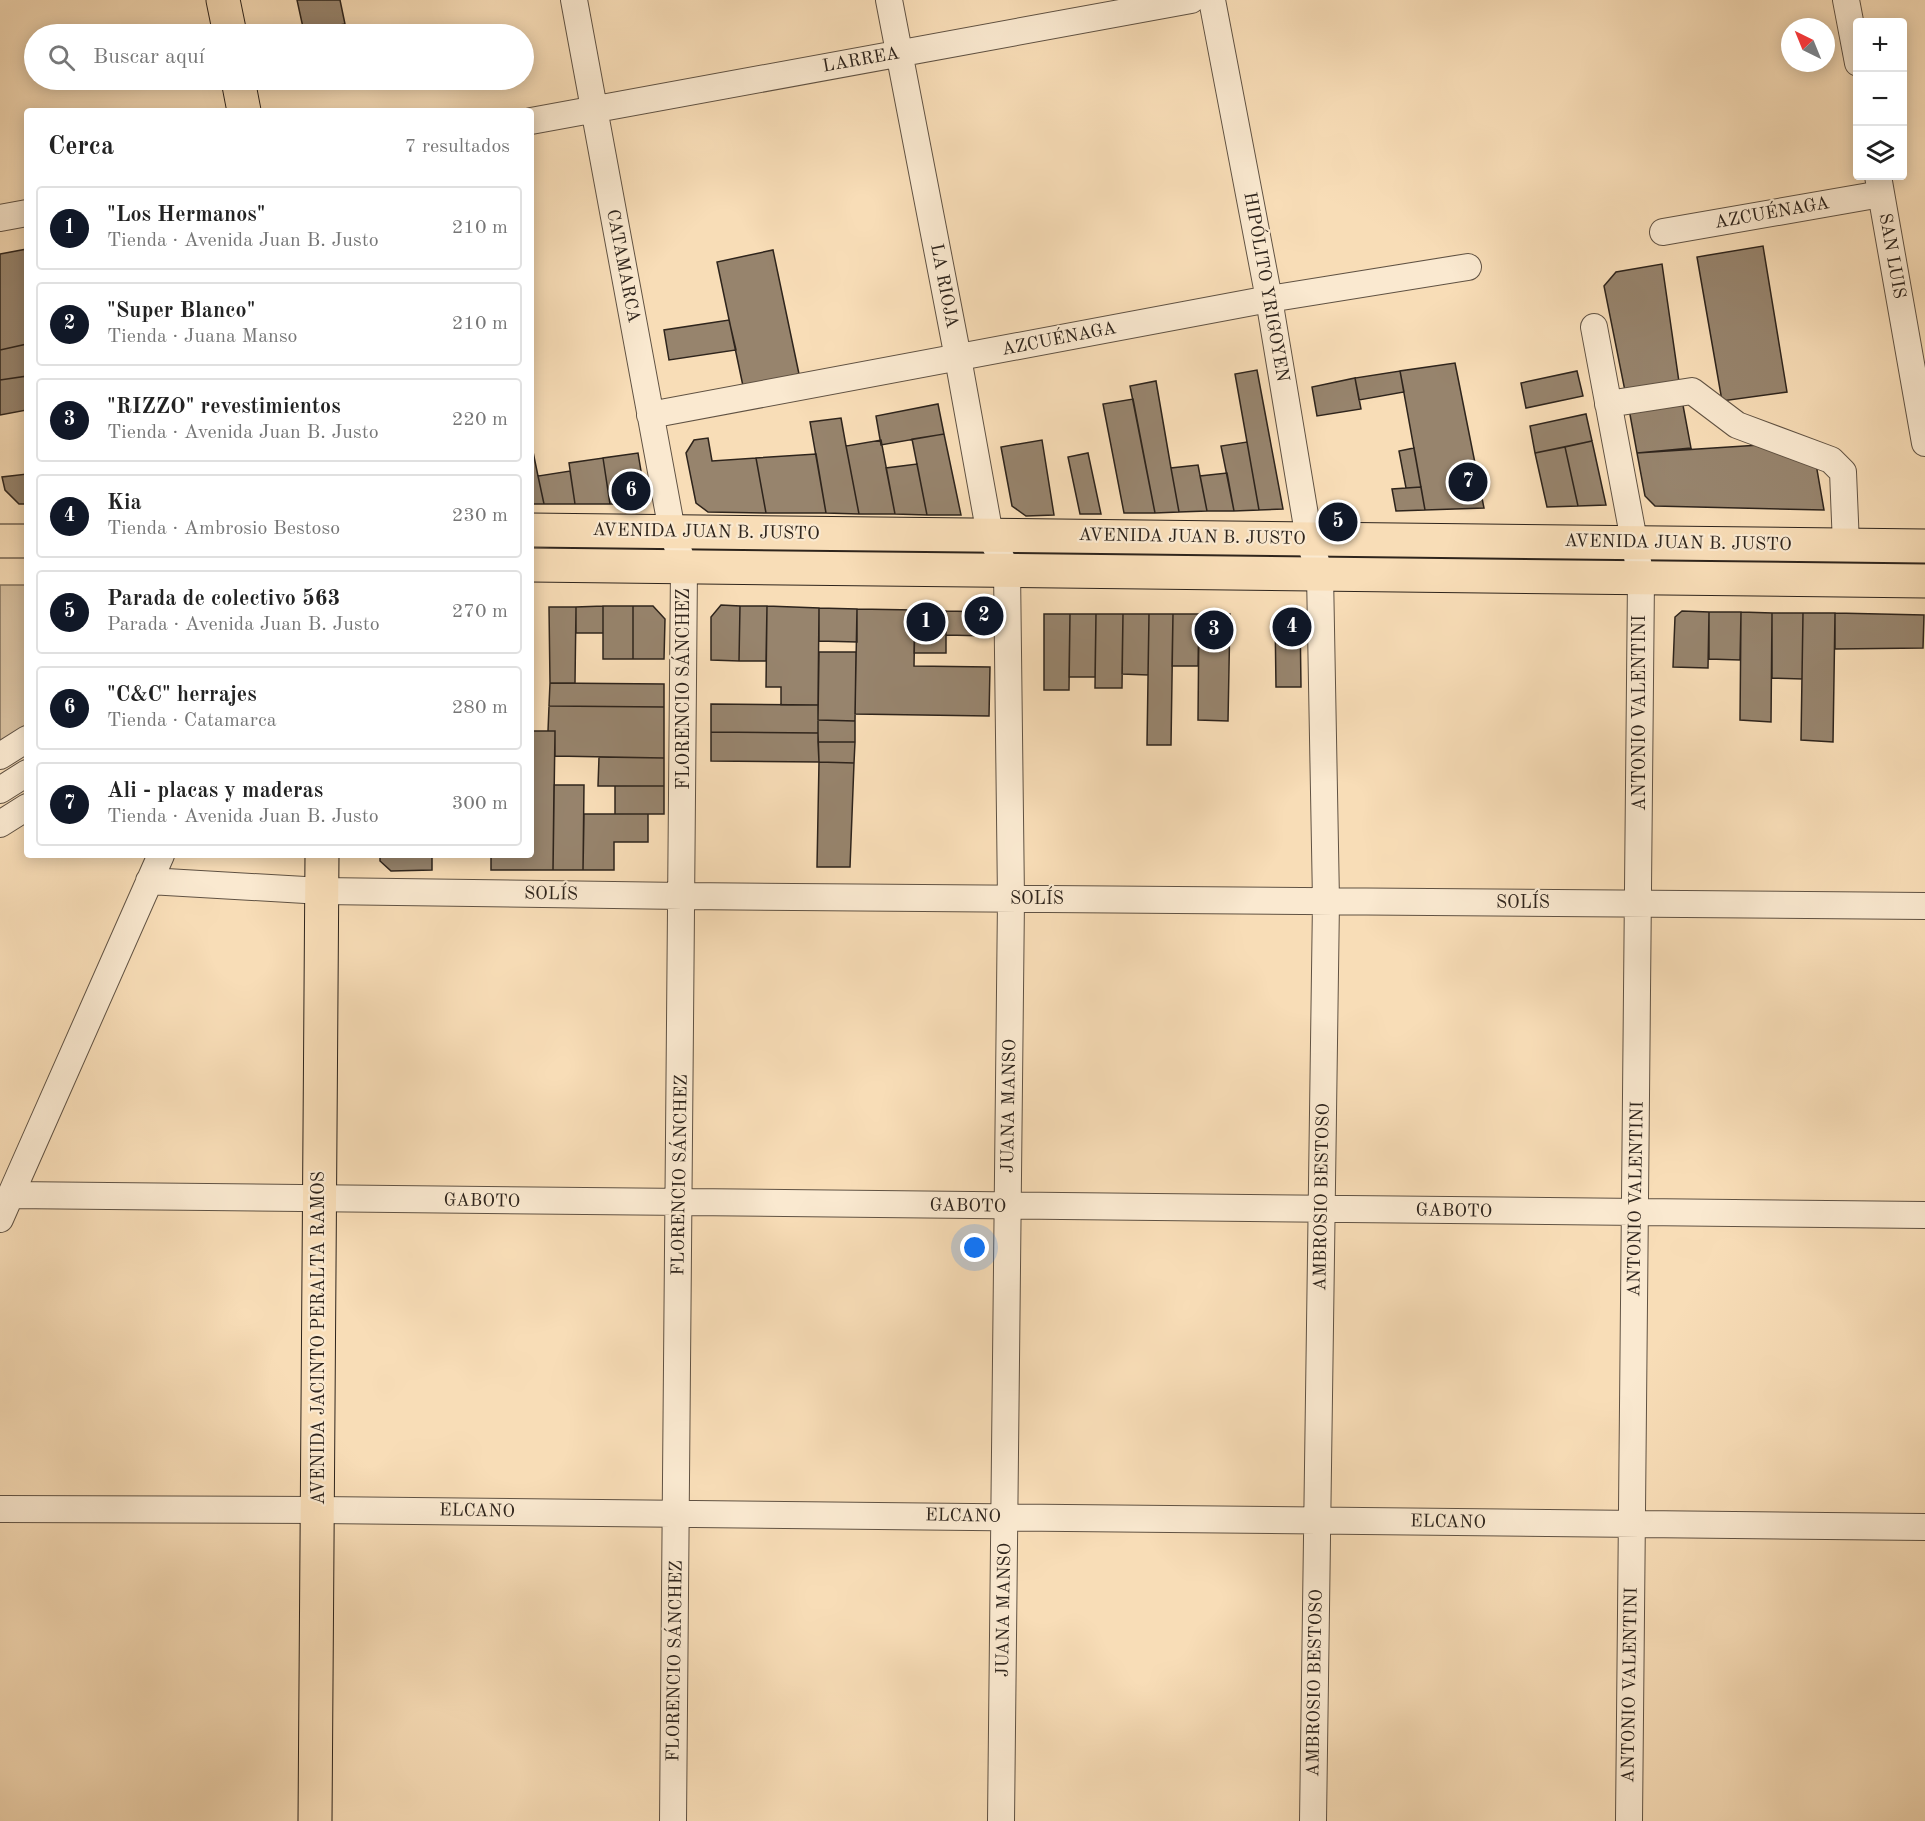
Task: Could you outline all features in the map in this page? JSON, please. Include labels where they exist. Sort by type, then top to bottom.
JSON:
[{"type":"main road","points":[[223,0],[228,24]]},
{"type":"main road","points":[[240,90],[243,108]]},
{"type":"main road","name":"AVENIDA JUAN B. JUSTO","points":[[534,530],[1925,546]]},
{"type":"main road","points":[[0,541],[24,541]]},
{"type":"main road","name":"AVENIDA JUAN B. JUSTO","points":[[534,565],[1925,581]]},
{"type":"main road","name":"AVENIDA JACINTO PERALTA RAMOS","points":[[315,1821],[322,858]]},
{"type":"street","name":"CATAMARCA","points":[[574,0],[672,531]]},
{"type":"street","name":"LA RIOJA","points":[[889,0],[990,535],[1007,570]]},
{"type":"street","name":"LARREA","points":[[534,120],[1191,0]]},
{"type":"street","name":"HIPÓLITO YRIGOYEN","points":[[1212,0],[1269,299],[1309,539],[1320,574]]},
{"type":"street","points":[[1846,0],[1853,40]]},
{"type":"street","name":"AZCUÉNAGA","points":[[1663,232],[1879,185]]},
{"type":"street","name":"SAN LUIS","points":[[1879,185],[1925,442]]},
{"type":"street","points":[[0,218],[24,214]]},
{"type":"street","name":"AZCUÉNAGA","points":[[650,415],[1269,299],[1468,267]]},
{"type":"street","name":"ANTONIO VALENTINI","points":[[1594,327],[1641,578],[1629,1821]]},
{"type":"street","points":[[1608,404],[1692,391],[1737,425],[1831,460],[1843,472],[1846,545]]},
{"type":"street","name":"FLORENCIO SÁNCHEZ","points":[[672,531],[684,567],[683,896],[673,1821]]},
{"type":"street","name":"JUANA MANSO","points":[[1001,1821],[1011,899],[1007,570]]},
{"type":"street","name":"AMBROSIO BESTOSO","points":[[1313,1821],[1326,901],[1320,574]]},
{"type":"street","points":[[0,756],[24,741]]},
{"type":"street","points":[[0,790],[24,775]]},
{"type":"street","points":[[0,825],[24,809]]},
{"type":"street","points":[[0,1219],[160,858]]},
{"type":"street","name":"SOLÍS","points":[[149,881],[322,891],[1925,906]]},
{"type":"street","name":"GABOTO","points":[[11,1195],[1925,1215]]},
{"type":"street","name":"ELCANO","points":[[0,1509],[318,1510],[1925,1527]]},
{"type":"shaded area","points":[[0,585],[24,585],[24,741],[0,756]]},
{"type":"building","points":[[297,0],[340,0],[345,24],[302,24]]},
{"type":"building","points":[[1763,246],[1787,392],[1722,401],[1697,257]]},
{"type":"building","points":[[24,250],[24,345],[0,350],[0,254]]},
{"type":"building","points":[[773,250],[799,374],[743,386],[717,262]]},
{"type":"building","points":[[1662,264],[1679,382],[1625,391],[1604,286],[1616,272]]},
{"type":"building","points":[[729,320],[736,350],[669,360],[664,330]]},
{"type":"building","points":[[24,345],[24,376],[0,380],[0,350]]},
{"type":"building","points":[[1455,363],[1484,508],[1425,510],[1400,371]]},
{"type":"building","points":[[1257,370],[1283,509],[1259,510],[1235,374]]},
{"type":"building","points":[[1400,371],[1404,392],[1359,400],[1355,378]]},
{"type":"building","points":[[1577,371],[1583,396],[1526,408],[1521,383]]},
{"type":"building","points":[[24,376],[24,411],[0,415],[0,380]]},
{"type":"building","points":[[1355,378],[1361,409],[1317,416],[1312,387]]},
{"type":"building","points":[[1156,381],[1179,512],[1155,513],[1130,386]]},
{"type":"building","points":[[1133,399],[1155,513],[1124,513],[1103,404]]},
{"type":"building","points":[[1682,400],[1691,448],[1637,453],[1629,409]]},
{"type":"building","points":[[938,404],[944,434],[881,445],[876,416]]},
{"type":"building","points":[[1586,414],[1592,441],[1535,453],[1530,426]]},
{"type":"building","points":[[841,418],[859,514],[826,513],[810,422]]},
{"type":"building","points":[[944,434],[961,515],[927,515],[912,439]]},
{"type":"building","points":[[708,438],[712,461],[756,458],[766,513],[708,512],[696,503],[686,453],[694,440]]},
{"type":"building","points":[[881,440],[895,514],[859,514],[846,446]]},
{"type":"building","points":[[1042,440],[1054,515],[1026,516],[1012,506],[1001,447]]},
{"type":"building","points":[[1592,441],[1606,505],[1578,506],[1565,447]]},
{"type":"building","points":[[1247,442],[1259,510],[1234,511],[1221,446]]},
{"type":"building","points":[[1775,444],[1815,458],[1824,510],[1655,506],[1645,496],[1637,453]]},
{"type":"building","points":[[1565,447],[1578,506],[1547,507],[1535,453]]},
{"type":"building","points":[[1414,448],[1421,487],[1406,488],[1399,451]]},
{"type":"building","points":[[638,453],[644,489],[631,504],[610,504],[603,458]]},
{"type":"building","points":[[1088,453],[1101,514],[1080,514],[1068,457]]},
{"type":"building","points":[[816,454],[826,513],[766,513],[756,458]]},
{"type":"building","points":[[534,457],[538,476],[544,504],[534,504]]},
{"type":"building","points":[[603,458],[610,504],[575,504],[569,463]]},
{"type":"building","points":[[917,464],[927,515],[895,514],[886,468]]},
{"type":"building","points":[[1198,465],[1207,511],[1179,512],[1171,468]]},
{"type":"building","points":[[570,471],[575,504],[544,504],[538,476]]},
{"type":"building","points":[[1227,473],[1234,511],[1207,511],[1200,476]]},
{"type":"building","points":[[24,474],[24,504],[19,504],[5,490],[2,477]]},
{"type":"building","points":[[1421,487],[1425,510],[1396,511],[1392,489]]},
{"type":"building","points":[[721,605],[740,606],[739,661],[711,660],[711,617]]},
{"type":"building","points":[[603,606],[633,606],[633,659],[603,659]]},
{"type":"building","points":[[603,606],[603,633],[576,633],[576,607]]},
{"type":"building","points":[[633,606],[653,606],[665,619],[664,659],[633,659]]},
{"type":"building","points":[[740,606],[767,606],[766,661],[739,661]]},
{"type":"building","points":[[767,606],[819,608],[818,705],[781,705],[781,687],[766,687]]},
{"type":"building","points":[[549,607],[576,607],[575,683],[550,683]]},
{"type":"building","points":[[819,608],[857,609],[857,642],[819,641]]},
{"type":"building","points":[[857,609],[915,610],[914,666],[990,667],[989,716],[855,714]]},
{"type":"building","points":[[915,610],[946,611],[946,653],[914,653]]},
{"type":"building","points":[[946,611],[989,612],[989,636],[946,635]]},
{"type":"building","points":[[1682,611],[1709,612],[1708,668],[1673,667],[1675,617]]},
{"type":"building","points":[[1709,612],[1741,612],[1740,660],[1709,659]]},
{"type":"building","points":[[1741,612],[1772,613],[1771,722],[1740,720]]},
{"type":"building","points":[[1772,613],[1803,613],[1802,679],[1772,678]]},
{"type":"building","points":[[1803,613],[1835,613],[1833,742],[1801,740]]},
{"type":"building","points":[[1835,613],[1924,615],[1923,648],[1835,649]]},
{"type":"building","points":[[1044,614],[1070,614],[1069,690],[1044,690]]},
{"type":"building","points":[[1070,614],[1096,614],[1095,677],[1069,677]]},
{"type":"building","points":[[1096,614],[1123,614],[1122,688],[1095,688]]},
{"type":"building","points":[[1123,614],[1149,614],[1148,675],[1122,674]]},
{"type":"building","points":[[1149,614],[1173,614],[1171,745],[1147,745]]},
{"type":"building","points":[[1173,614],[1199,614],[1198,666],[1172,666]]},
{"type":"building","points":[[1199,614],[1230,614],[1228,721],[1198,720]]},
{"type":"building","points":[[1275,614],[1300,614],[1301,687],[1276,687]]},
{"type":"building","points":[[819,652],[856,652],[855,721],[818,720]]},
{"type":"building","points":[[550,683],[664,684],[664,707],[549,706]]},
{"type":"building","points":[[711,704],[818,705],[818,733],[711,732]]},
{"type":"building","points":[[549,706],[664,707],[664,758],[555,756],[555,731],[548,731]]},
{"type":"building","points":[[818,720],[855,721],[855,742],[818,742]]},
{"type":"building","points":[[534,731],[555,731],[553,870],[491,870],[491,858],[534,858]]},
{"type":"building","points":[[711,732],[818,733],[819,762],[711,761]]},
{"type":"building","points":[[818,742],[855,742],[854,763],[819,762]]},
{"type":"building","points":[[599,757],[664,758],[664,786],[598,786]]},
{"type":"building","points":[[819,762],[854,763],[850,867],[817,867]]},
{"type":"building","points":[[554,785],[584,785],[583,870],[553,870]]},
{"type":"building","points":[[615,786],[664,786],[664,814],[615,814]]},
{"type":"building","points":[[584,814],[648,814],[648,842],[614,842],[614,870],[583,870]]},
{"type":"building","points":[[380,858],[432,858],[432,870],[391,871],[380,861]]},
{"type":"place","name":"Ali - placas y maderas","points":[[1468,482]]},
{"type":"place","name":"\"C&C\" herrajes","points":[[631,491]]},
{"type":"place","name":"Parada de colectivo 563","points":[[1338,522]]},
{"type":"place","name":"\"Super Blanco\"","points":[[984,616]]},
{"type":"place","name":"\"Los Hermanos\"","points":[[926,622]]},
{"type":"place","name":"Kia","points":[[1292,627]]},
{"type":"place","name":"\"RIZZO\" revestimientos","points":[[1214,630]]}]
